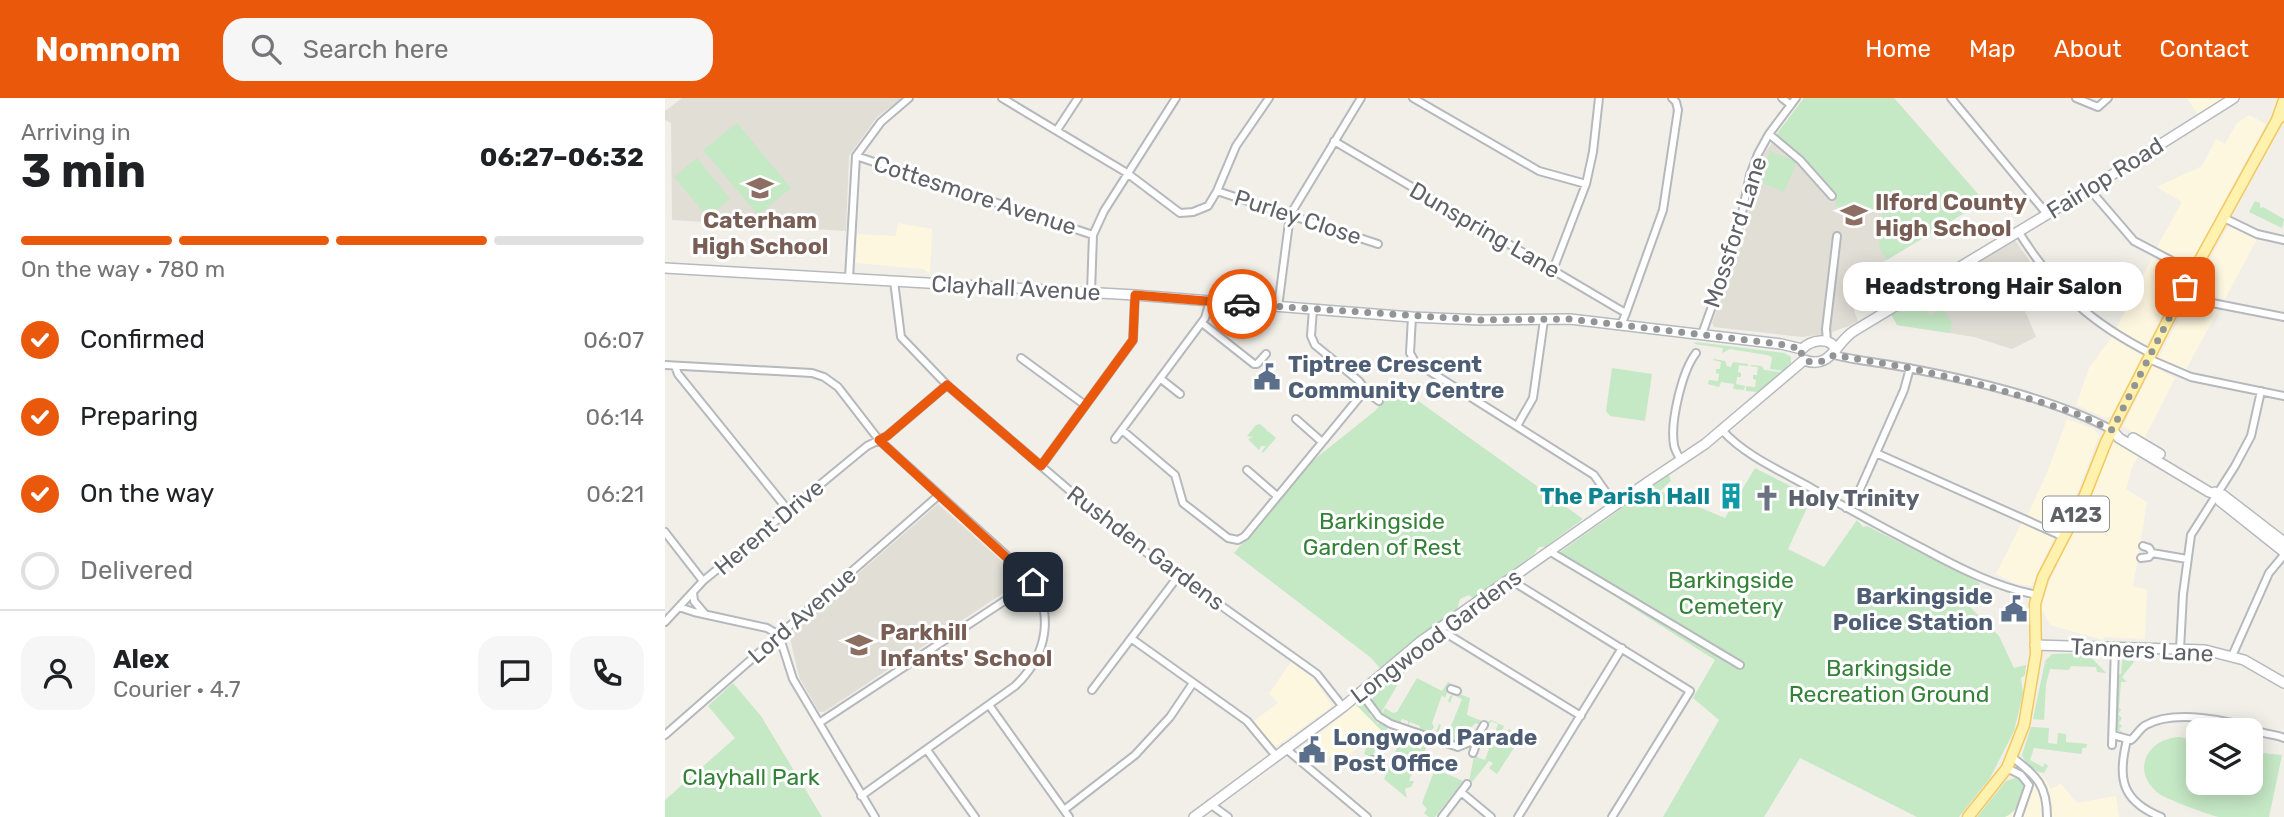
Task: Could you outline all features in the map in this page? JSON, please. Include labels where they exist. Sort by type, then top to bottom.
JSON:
[{"type":"main road","name":"A123","points":[[1968,817],[2007,768],[2028,710],[2035,645],[2033,613],[2043,577],[2083,500],[2112,430],[2185,287],[2280,117],[2281,100]]},
{"type":"street","points":[[849,278],[856,156],[881,122],[909,98]]},
{"type":"street","points":[[1002,98],[1127,173],[1180,213],[1193,212],[1208,206],[1236,146],[1269,98]]},
{"type":"street","points":[[1057,130],[1078,98]]},
{"type":"street","points":[[1091,292],[1093,234],[1127,173],[1176,98]]},
{"type":"street","points":[[1278,307],[1290,215],[1361,98]]},
{"type":"street","points":[[1413,98],[1539,171],[1586,184]]},
{"type":"street","points":[[1553,270],[1586,184],[1593,152],[1599,98]]},
{"type":"street","points":[[1621,325],[1663,210],[1678,110],[1672,98]]},
{"type":"street","points":[[1782,98],[1791,105]]},
{"type":"street","name":"Mossford Lane","points":[[1702,334],[1737,237],[1750,175],[1769,134],[1796,98]]},
{"type":"street","points":[[1951,98],[2047,214]]},
{"type":"street","points":[[2076,98],[2098,107],[2108,98]]},
{"type":"street","name":"Fairlop Road","points":[[1835,352],[1842,340],[1854,331],[2084,192],[2091,191],[2096,185],[2234,98]]},
{"type":"street","points":[[1769,134],[1800,160],[1832,196]]},
{"type":"street","name":"Dunspring Lane","points":[[1334,141],[1626,313]]},
{"type":"street","name":"Cottesmore Avenue","points":[[856,156],[1093,234]]},
{"type":"street","name":"Purley Close","points":[[1217,191],[1378,244]]},
{"type":"street","points":[[2091,191],[2134,241],[2193,272]]},
{"type":"street","points":[[2224,218],[2257,234],[2284,240]]},
{"type":"street","points":[[2018,231],[2041,266],[2074,303],[2116,336],[2191,377],[2284,396]]},
{"type":"street","points":[[1827,341],[1826,329],[1837,236]]},
{"type":"street","name":"Clayhall Avenue","points":[[665,268],[1091,292],[1412,317],[1480,320],[1570,319],[1802,349]]},
{"type":"street","name":"Rushden Gardens","points":[[894,281],[901,337],[947,385],[1115,529],[1317,674],[1343,707]]},
{"type":"street","points":[[2185,287],[2212,303],[2284,317]]},
{"type":"street","points":[[1041,466],[1133,340],[1135,295]]},
{"type":"street","points":[[1115,439],[1202,323],[1210,301]]},
{"type":"street","points":[[1313,309],[1311,336],[1315,345],[1355,377],[1363,389],[1378,401]]},
{"type":"street","points":[[1412,317],[1411,358],[1594,475],[1615,505]]},
{"type":"street","points":[[1517,426],[1533,398],[1543,320]]},
{"type":"street","points":[[1202,323],[1254,364],[1266,354]]},
{"type":"street","points":[[1835,352],[1834,345],[1827,341],[1809,343],[1801,352],[1804,360],[1820,362],[1835,352],[1910,368],[2016,394],[2073,412],[2112,430],[2119,438],[2209,492],[2223,495],[2284,542]]},
{"type":"street","points":[[1681,460],[1673,444],[1676,418],[1683,382],[1696,353]]},
{"type":"street","points":[[1021,358],[1085,405]]},
{"type":"street","name":"Longwood Gardens","points":[[1194,817],[1343,707],[1439,629],[1722,430],[1804,360]]},
{"type":"street","points":[[665,365],[812,373],[824,377],[838,387],[879,440],[1033,582],[1040,596],[1045,626],[1039,653],[1027,675],[861,796]]},
{"type":"street","points":[[675,366],[678,374],[788,510]]},
{"type":"street","points":[[1846,508],[1853,505],[1904,390],[1910,368]]},
{"type":"street","points":[[1161,379],[1180,394]]},
{"type":"street","name":"Herent Drive","points":[[665,622],[703,581],[867,446],[887,436],[947,385]]},
{"type":"street","points":[[1122,430],[1175,475],[1183,503],[1228,538],[1238,540],[1245,536],[1359,398],[1363,389]]},
{"type":"street","points":[[2180,649],[2191,535],[2251,436],[2261,391]]},
{"type":"street","points":[[1296,419],[1322,442]]},
{"type":"street","points":[[1722,430],[1739,446],[1846,508],[1965,571],[2011,589],[2037,595]]},
{"type":"street","points":[[1876,453],[2064,537]]},
{"type":"street","points":[[1247,470],[1277,496]]},
{"type":"street","points":[[2216,494],[2220,501],[2284,554],[2269,573],[2232,656]]},
{"type":"street","name":"Lord Avenue","points":[[665,735],[939,495]]},
{"type":"street","points":[[665,532],[703,581]]},
{"type":"street","points":[[2143,546],[2149,548],[2152,553],[2187,559]]},
{"type":"street","points":[[1549,551],[1739,665]]},
{"type":"street","points":[[2141,558],[2149,557],[2152,553]]},
{"type":"street","points":[[1092,690],[1179,575]]},
{"type":"street","points":[[1509,579],[1690,691],[1612,817]]},
{"type":"street","points":[[819,723],[1033,582]]},
{"type":"street","points":[[692,592],[694,601],[705,614]]},
{"type":"street","points":[[679,607],[767,628],[779,635],[793,679],[875,817]]},
{"type":"street","points":[[1439,629],[1581,716]]},
{"type":"street","points":[[1132,639],[1247,722],[1276,756]]},
{"type":"street","name":"Tanners Lane","points":[[2035,645],[2205,650],[2232,656],[2263,670],[2284,684]]},
{"type":"street","points":[[2112,745],[2115,646]]},
{"type":"street","points":[[1518,817],[1622,649]]},
{"type":"street","points":[[1064,810],[1141,750],[1193,683]]},
{"type":"street","points":[[1361,692],[1380,716],[1391,724],[1458,747],[1467,745],[1480,734]]},
{"type":"street","points":[[989,705],[1069,817]]},
{"type":"street","points":[[2113,735],[2127,740],[2134,737],[2144,726],[2171,717],[2209,718],[2284,738]]},
{"type":"street","points":[[1473,753],[1484,725]]},
{"type":"street","points":[[2127,740],[2121,765],[2124,785],[2139,806],[2161,817]]},
{"type":"street","points":[[1285,748],[1367,817]]},
{"type":"street","points":[[927,750],[975,817]]},
{"type":"street","points":[[2012,757],[2039,780],[2044,790],[2047,817]]},
{"type":"street","points":[[2007,768],[2028,782],[2028,790],[2018,817]]},
{"type":"street","points":[[1442,817],[1467,784]]},
{"type":"street","points":[[1461,792],[1491,817]]},
{"type":"street","points":[[1210,804],[1228,817]]},
{"type":"shaded area","name":"Caterham High School","points":[[682,98],[902,98],[877,117],[849,156],[846,231],[672,220],[671,123],[665,120],[665,111]]},
{"type":"shaded area","name":"Ilford County High School","points":[[1804,98],[1894,98],[1984,201],[1845,285],[1858,321],[1849,326],[1826,334],[1802,337],[1714,327],[1712,323],[1746,228],[1752,189],[1764,154]]},
{"type":"shaded area","points":[[2187,98],[2227,98],[2199,116]]},
{"type":"shaded area","points":[[2249,115],[2266,124],[2189,266],[2156,249],[2182,202],[2157,187],[2202,166],[2216,139],[2225,144],[2237,123]]},
{"type":"shaded area","points":[[898,223],[932,229],[930,274],[923,269],[856,263],[857,234],[896,236]]},
{"type":"shaded area","points":[[2229,225],[2257,239],[2225,299],[2212,297],[2195,286]]},
{"type":"shaded area","points":[[2015,240],[2035,269],[2009,291],[2026,313],[2036,337],[2012,349],[1974,337],[1897,325],[1891,314]]},
{"type":"shaded area","points":[[2152,258],[2185,273],[2146,346],[2115,331]]},
{"type":"shaded area","points":[[2191,296],[2219,309],[2185,371],[2158,359]]},
{"type":"shaded area","points":[[2112,337],[2144,356],[2111,416],[2106,418],[2076,405],[2089,368]]},
{"type":"shaded area","points":[[2153,366],[2175,378],[2144,439],[2123,426]]},
{"type":"shaded area","points":[[2067,419],[2094,429],[2099,436],[2079,489],[2059,530],[2027,516]]},
{"type":"shaded area","points":[[2118,441],[2140,454],[2132,467],[2126,489],[2147,502],[2133,587],[2147,589],[2145,639],[2104,637],[2103,640],[2050,625],[2041,608],[2092,484],[2111,444]]},
{"type":"shaded area","points":[[938,504],[1023,580],[824,712],[819,712],[799,677],[789,634]]},
{"type":"shaded area","points":[[2022,522],[2054,538],[2031,586],[2016,584],[1996,574]]},
{"type":"shaded area","points":[[1291,662],[1315,680],[1331,707],[1277,746],[1271,745],[1254,721],[1278,703],[1269,694]]},
{"type":"shaded area","points":[[1357,704],[1381,730],[1343,759],[1337,752],[1317,767],[1300,754],[1300,749]]},
{"type":"shaded area","points":[[2026,763],[2045,779],[2051,789],[2061,784],[2077,803],[2116,796],[2119,817],[1999,817],[2009,783]]},
{"type":"green space","points":[[1804,98],[1894,98],[1984,201],[1887,260],[1879,247],[1883,212],[1835,206],[1837,196],[1802,157],[1775,136]]},
{"type":"green space","points":[[737,123],[791,188],[758,215],[703,150]]},
{"type":"green space","points":[[1770,151],[1797,162],[1784,192],[1758,181]]},
{"type":"green space","points":[[697,158],[730,199],[708,217],[674,177]]},
{"type":"green space","points":[[2255,201],[2260,203],[2260,208],[2263,207],[2284,219],[2282,228],[2249,212]]},
{"type":"green space","points":[[1920,297],[1930,316],[1939,310],[1936,300],[1952,322],[1950,333],[1897,325],[1891,314]]},
{"type":"green space","points":[[1696,342],[1784,353],[1791,357],[1791,363],[1783,371],[1770,369],[1772,357],[1767,355],[1730,349],[1722,353],[1723,348],[1694,344]]},
{"type":"green space","points":[[1714,359],[1725,361],[1727,366],[1731,367],[1733,362],[1748,364],[1739,365],[1738,372],[1741,377],[1737,377],[1736,384],[1745,386],[1744,390],[1733,389],[1734,384],[1721,382],[1719,387],[1708,384],[1709,380],[1718,381],[1719,374],[1716,369],[1720,369],[1721,362]]},
{"type":"green space","points":[[1751,365],[1781,372],[1758,392],[1746,391],[1746,386],[1755,387],[1756,380],[1753,375],[1757,375],[1758,367]]},
{"type":"green space","points":[[1612,368],[1652,374],[1645,421],[1610,416],[1606,411]]},
{"type":"green space","name":"Barkingside Garden of Rest","points":[[1396,385],[1583,519],[1545,547],[1539,547],[1533,555],[1473,598],[1469,595],[1460,599],[1457,610],[1380,668],[1370,657],[1234,553],[1311,462],[1375,411]]},
{"type":"green space","points":[[1260,424],[1276,438],[1263,453],[1266,446],[1261,446],[1259,450],[1248,439],[1253,437],[1247,436]]},
{"type":"green space","points":[[1755,468],[1812,497],[1788,549],[1824,567],[1857,520],[1863,527],[1867,526],[1980,583],[1969,606],[1999,636],[2014,668],[2026,665],[2025,675],[2021,678],[2023,694],[2014,731],[1990,778],[1959,817],[1917,817],[1800,758],[1764,817],[1663,817],[1719,720],[1693,698],[1715,660],[1553,557],[1669,475],[1671,481],[1660,491],[1725,518]]},
{"type":"green space","points":[[2087,653],[2106,673],[2097,672],[2096,667],[2050,669],[2046,684],[2044,720],[2033,719],[2045,662],[2048,666],[2045,661],[2052,654]]},
{"type":"green space","points":[[2126,656],[2134,662],[2122,677],[2127,682],[2121,682],[2121,710],[2118,714],[2122,718],[2119,723],[2122,726],[2119,729],[2123,733],[2117,730],[2116,709],[2119,674]]},
{"type":"green space","points":[[1409,659],[1412,660],[1381,713],[1370,701],[1373,699],[1372,692]]},
{"type":"green space","points":[[1417,678],[1442,691],[1448,682],[1451,683],[1445,698],[1442,695],[1430,733],[1419,730],[1420,726],[1410,722],[1408,726],[1408,721],[1402,719],[1400,723],[1382,714],[1385,708],[1393,713],[1397,712]]},
{"type":"green space","name":"Clayhall Park","points":[[733,683],[761,716],[822,817],[665,817],[665,800],[735,738],[708,706]]},
{"type":"green space","points":[[1457,693],[1470,698],[1467,715],[1482,721],[1480,725],[1476,723],[1459,739],[1458,744],[1439,738],[1436,732],[1439,724],[1438,733],[1447,736],[1462,699],[1453,695],[1450,703],[1448,701],[1450,696]]},
{"type":"green space","points":[[1356,705],[1367,705],[1371,711],[1369,714],[1378,724],[1382,721],[1388,726],[1373,755],[1378,754],[1373,758],[1364,754],[1364,745],[1381,735],[1382,731]]},
{"type":"green space","points":[[1491,720],[1504,726],[1502,730],[1506,732],[1509,729],[1521,737],[1497,774],[1489,768],[1493,763],[1489,761],[1472,782],[1469,782],[1474,756],[1485,760],[1498,724],[1491,721],[1489,725],[1486,723]]},
{"type":"green space","points":[[2031,727],[2049,728],[2048,743],[2057,744],[2058,733],[2066,734],[2066,742],[2087,744],[2086,748],[2082,748],[2082,754],[2034,748],[2030,760],[2043,767],[2045,763],[2048,766],[2044,773],[2037,771],[2022,755]]},
{"type":"green space","points":[[1420,736],[1427,739],[1425,751],[1420,753],[1409,781],[1414,781],[1411,787],[1405,790],[1407,798],[1384,779],[1400,741],[1421,749],[1424,742],[1418,739]]},
{"type":"green space","points":[[2186,738],[2186,795],[2263,795],[2263,753],[2282,755],[2269,817],[2219,817],[2158,793],[2145,775],[2144,765],[2152,749],[2169,739]]},
{"type":"green space","points":[[1435,769],[1463,781],[1435,817],[1429,817],[1424,813],[1427,809],[1422,803]]},
{"type":"green space","points":[[2018,777],[2022,779],[2024,790],[2021,801],[2014,810],[2005,817],[1977,817],[2006,781]]},
{"type":"way so far","points":[[1242,304],[1480,320],[1570,319],[1780,344],[1802,349],[1804,360],[1809,362],[1820,362],[1834,355],[1910,368],[1994,388],[2073,412],[2112,430],[2185,287]]},
{"type":"place","name":"Caterham High School","points":[[760,188]]},
{"type":"place","name":"Ilford County High School","points":[[1854,215]]},
{"type":"place","name":"Headstrong Hair Salon","points":[[2185,287]]},
{"type":"place","name":"Tiptree Crescent Community Centre","points":[[1267,377]]},
{"type":"place","name":"The Parish Hall","points":[[1731,496]]},
{"type":"place","name":"Holy Trinity","points":[[1767,498]]},
{"type":"place","name":"Barkingside Police Station","points":[[2014,609]]},
{"type":"place","name":"Parkhill Infants' School","points":[[859,645]]},
{"type":"place","name":"Longwood Parade Post Office","points":[[1312,750]]},
{"type":"route","points":[[1033,582],[879,440],[947,385],[1041,466],[1133,340],[1135,295],[1242,304]]},
{"type":"park label","name":"Barkingside Cemetery","points":[[1731,593]]},
{"type":"park label","name":"Barkingside Recreation Ground","points":[[1889,681]]}]
